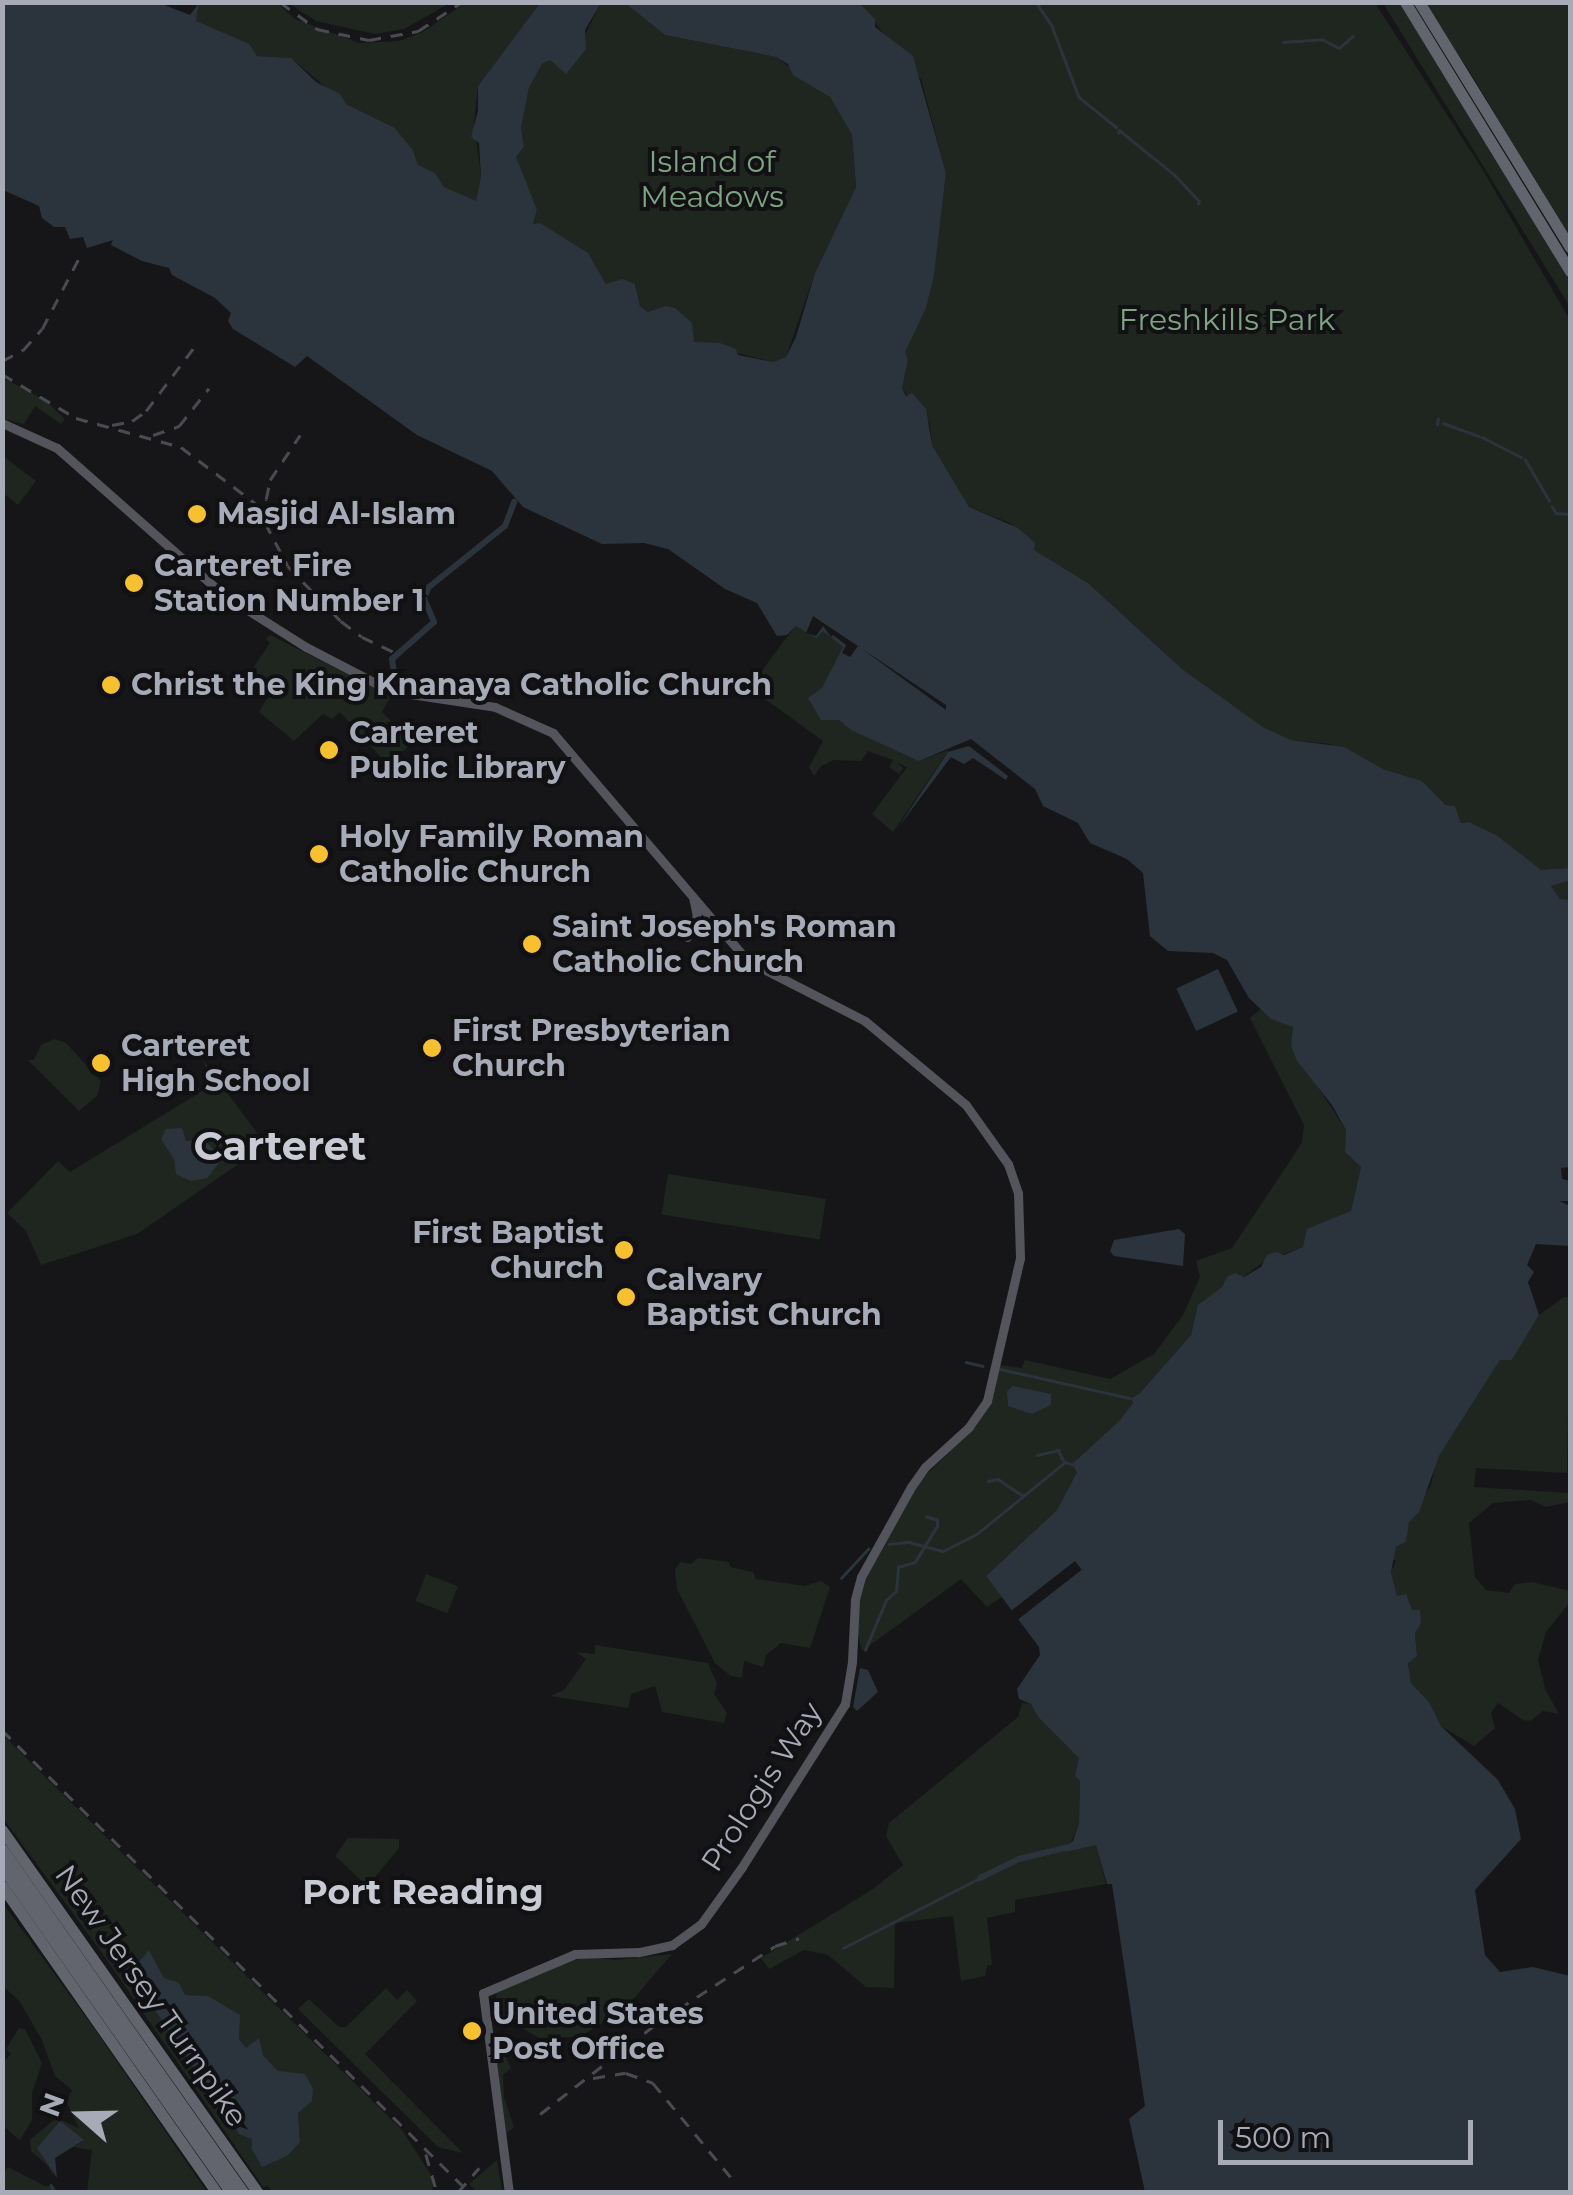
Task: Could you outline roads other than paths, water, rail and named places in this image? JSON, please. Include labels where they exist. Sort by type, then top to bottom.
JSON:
[{"type":"highway","points":[[1406,2],[1570,271]]},
{"type":"highway","points":[[1418,2],[1570,247]]},
{"type":"highway","name":"New Jersey Turnpike","points":[[2,1830],[257,2192]]},
{"type":"highway","name":"New Jersey Turnpike","points":[[2,1849],[243,2192]]},
{"type":"highway","name":"New Jersey Turnpike","points":[[2,1866],[230,2192]]},
{"type":"highway","name":"New Jersey Turnpike","points":[[2,1886],[216,2192]]},
{"type":"main road","name":"Prologis Way","points":[[2,422],[57,448],[181,560],[291,638],[392,691],[513,712],[553,733],[748,961],[865,1020],[947,1088],[987,1129],[1008,1164],[1022,1226],[1020,1258],[987,1401],[970,1428],[926,1467],[911,1487],[861,1577],[844,1704],[742,1867],[694,1931],[659,1949],[575,1954],[483,1994],[509,2192]]},
{"type":"main road","points":[[687,937],[696,916],[692,895]]},
{"type":"waterway","points":[[1036,2],[1052,26],[1079,97],[1116,127]]},
{"type":"waterway","points":[[1283,42],[1322,39],[1339,48],[1353,36]]},
{"type":"waterway","points":[[1118,133],[1119,130],[1175,175],[1197,199]]},
{"type":"waterway","points":[[1437,425],[1438,419]]},
{"type":"waterway","points":[[1443,423],[1479,436]]},
{"type":"waterway","points":[[1482,437],[1521,457]]},
{"type":"waterway","points":[[1525,459],[1549,500]]},
{"type":"waterway","points":[[395,680],[392,659],[434,622],[424,598],[429,587],[505,526],[514,502]]},
{"type":"waterway","points":[[1552,506],[1556,513],[1570,514]]},
{"type":"waterway","points":[[966,1362],[983,1366]]},
{"type":"waterway","points":[[1000,1369],[1130,1398]]},
{"type":"waterway","points":[[1037,1455],[1058,1450],[1063,1460]]},
{"type":"waterway","points":[[889,1544],[909,1542],[943,1551],[978,1533],[1065,1462],[1074,1465]]},
{"type":"waterway","points":[[988,1481],[998,1479],[1022,1495]]},
{"type":"waterway","points":[[865,1650],[886,1600],[896,1591],[898,1567],[915,1562],[937,1526],[937,1520],[926,1517]]},
{"type":"waterway","points":[[841,1578],[868,1549]]},
{"type":"waterway","points":[[980,1878],[1019,1859],[1073,1846]]},
{"type":"waterway","points":[[843,1948],[980,1878]]},
{"type":"waterway","points":[[51,2185],[54,2192]]},
{"type":"railway","points":[[280,2],[317,29],[369,40],[418,31],[462,2]]},
{"type":"railway","points":[[2,361],[23,350],[42,329],[79,258]]},
{"type":"railway","points":[[112,425],[132,421],[146,411],[198,342]]},
{"type":"railway","points":[[2,374],[76,418],[181,447],[255,503],[288,566],[341,621],[362,637],[396,653]]},
{"type":"railway","points":[[153,435],[179,426],[209,388]]},
{"type":"railway","points":[[270,522],[266,499],[270,480],[300,435]]},
{"type":"railway","points":[[2,1730],[469,2192]]},
{"type":"railway","points":[[540,2114],[660,2021],[775,1946],[799,1938]]},
{"type":"railway","points":[[593,2078],[626,2073],[653,2083],[734,2181]]},
{"type":"railway","points":[[426,2154],[437,2192]]},
{"type":"railway","points":[[458,2192],[479,2168]]},
{"type":"place","name":"Masjid Al-Islam","points":[[197,514]]},
{"type":"place","name":"Carteret Fire Station Number 1","points":[[134,583]]},
{"type":"place","name":"Christ the King Knanaya Catholic Church","points":[[111,685]]},
{"type":"place","name":"Carteret Public Library","points":[[329,750]]},
{"type":"place","name":"Holy Family Roman Catholic Church","points":[[319,854]]},
{"type":"place","name":"Saint Joseph's Roman Catholic Church","points":[[532,944]]},
{"type":"place","name":"First Presbyterian Church","points":[[432,1048]]},
{"type":"place","name":"Carteret High School","points":[[101,1063]]},
{"type":"place","name":"First Baptist Church","points":[[624,1250]]},
{"type":"place","name":"Calvary Baptist Church","points":[[626,1297]]},
{"type":"place","name":"United States Post Office","points":[[472,2031]]},
{"type":"district","name":"Carteret","points":[[280,1146]]},
{"type":"district","name":"Port Reading","points":[[423,1892]]},
{"type":"park label","name":"Island of Meadows","points":[[712,179]]},
{"type":"park label","name":"Freshkills Park","points":[[1227,320]]}]
